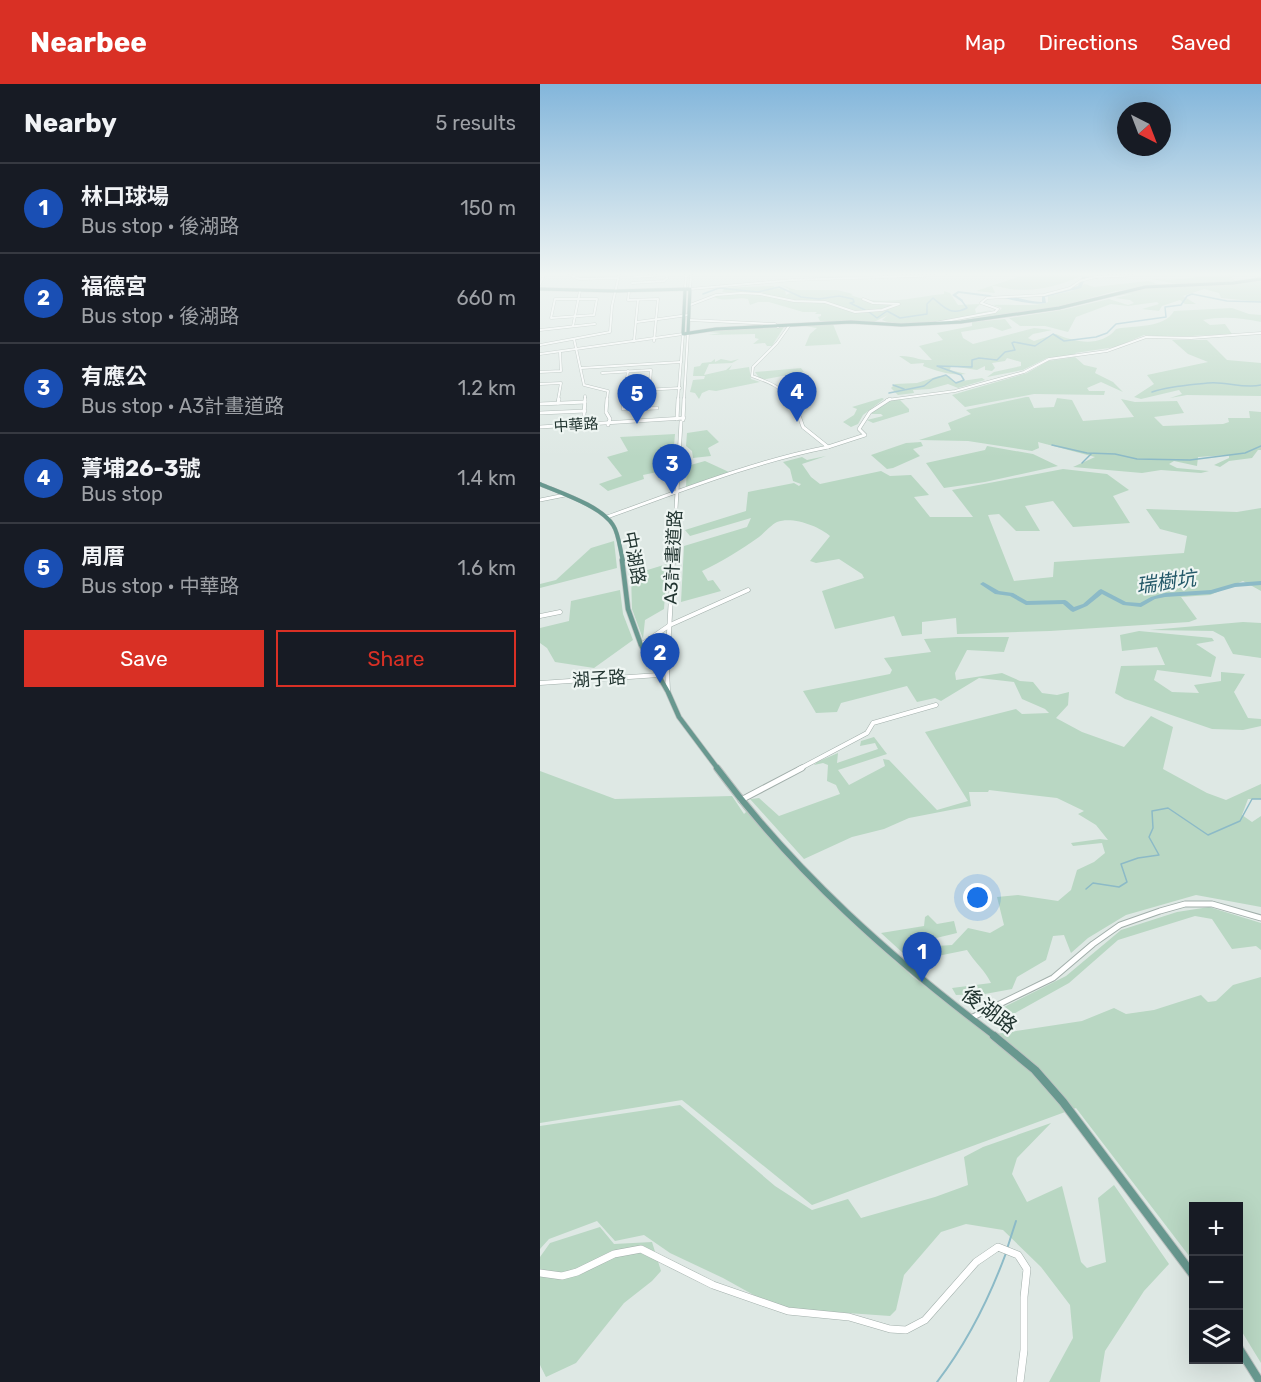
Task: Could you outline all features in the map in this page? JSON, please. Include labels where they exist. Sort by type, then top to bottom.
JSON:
[{"type":"main road","name":"中湖路","points":[[540,484],[607,517],[618,534],[626,576],[628,609],[641,645],[659,675]]},
{"type":"main road","name":"後湖路","points":[[659,675],[680,717],[741,800],[788,854],[827,895],[909,970],[1021,1057],[1048,1084],[1189,1269]]},
{"type":"main road","points":[[1243,1354],[1260,1382]]},
{"type":"street","points":[[540,345],[592,336]]},
{"type":"street","points":[[634,341],[635,336]]},
{"type":"street","points":[[654,340],[655,336]]},
{"type":"street","points":[[540,354],[675,336]]},
{"type":"street","points":[[681,420],[679,388],[683,336]]},
{"type":"street","points":[[681,420],[686,388],[688,336]]},
{"type":"street","points":[[782,336],[753,367],[752,376],[755,379],[772,383],[784,391],[797,410],[803,427],[828,447]]},
{"type":"street","points":[[607,517],[742,469],[772,462],[788,454],[828,447],[865,435],[859,429],[870,412],[892,398],[955,391],[1024,372],[1049,359],[1107,351],[1146,337],[1191,338],[1225,336]]},
{"type":"street","points":[[574,339],[585,386],[608,391],[606,412],[610,419],[608,424]]},
{"type":"street","points":[[540,372],[561,371],[560,352]]},
{"type":"street","points":[[581,368],[681,362]]},
{"type":"street","points":[[628,371],[623,409],[657,408]]},
{"type":"street","points":[[602,373],[651,371],[648,408]]},
{"type":"street","points":[[540,384],[561,383],[558,403]]},
{"type":"street","points":[[626,391],[686,388]]},
{"type":"street","points":[[540,413],[584,413],[585,396]]},
{"type":"street","points":[[540,404],[585,402]]},
{"type":"street","name":"中華路","points":[[540,429],[681,420]]},
{"type":"street","name":"A3計畫道路","points":[[668,692],[681,420]]},
{"type":"street","points":[[540,500],[565,495]]},
{"type":"street","points":[[641,645],[670,625],[748,590]]},
{"type":"street","points":[[540,616],[560,612]]},
{"type":"street","name":"湖子路","points":[[540,683],[659,675]]},
{"type":"street","points":[[741,800],[867,734],[873,723],[936,705]]},
{"type":"street","points":[[971,1018],[1053,978],[1093,944],[1120,925],[1185,904],[1212,904],[1261,918]]},
{"type":"street","points":[[540,1273],[562,1276],[577,1272],[614,1254],[641,1249],[713,1285],[788,1311],[849,1317],[890,1329],[906,1330],[925,1320],[976,1262],[998,1247],[1015,1254],[1024,1261],[1029,1279],[1024,1293],[1026,1338],[1020,1382]]},
{"type":"green space","points":[[755,336],[779,336],[772,346],[767,346],[765,343],[753,344],[759,339],[755,338]]},
{"type":"green space","points":[[809,336],[838,336],[841,344],[805,346]]},
{"type":"green space","points":[[939,336],[962,336],[973,344],[1005,336],[1031,336],[1028,338],[1034,341],[1051,336],[1087,342],[1109,336],[1143,336],[1116,347],[1075,353],[1078,355],[1047,358],[1023,370],[987,377],[994,372],[1021,366],[1021,362],[1007,358],[1005,361],[992,363],[995,368],[992,371],[985,370],[985,366],[977,370],[951,366],[950,370],[966,374],[956,374],[928,368],[923,366],[924,363],[911,364],[899,356],[932,360],[919,346],[943,340]]},
{"type":"green space","points":[[1151,336],[1199,336],[1170,337]]},
{"type":"green space","points":[[1172,340],[1207,340],[1227,360],[1261,363],[1261,396],[1187,395],[1170,398],[1182,394],[1179,390],[1141,399],[1134,397],[1154,384],[1147,375],[1208,362],[1188,354]]},
{"type":"green space","points":[[1075,357],[1084,365],[1097,368],[1095,373],[1113,382],[1123,392],[1101,382],[1087,388],[1089,391],[1105,391],[1104,395],[1034,394],[965,407],[952,395],[1027,373],[1048,361]]},
{"type":"green space","points":[[715,359],[715,362],[721,359],[731,361],[739,359],[732,363],[709,364],[704,375],[726,370],[732,365],[729,370],[749,367],[751,379],[760,382],[716,391],[709,390],[702,393],[699,399],[695,393],[690,392],[693,380],[704,379],[705,376],[693,376],[694,367]]},
{"type":"green space","points":[[801,368],[804,372],[761,380],[755,372]]},
{"type":"green space","points":[[939,376],[949,376],[955,382],[982,378],[985,380],[958,388],[948,384],[898,395],[891,388],[895,384],[917,383]]},
{"type":"green space","points":[[1029,397],[1034,408],[1054,407],[1057,398],[1072,400],[1083,421],[1134,417],[1121,399],[1135,402],[1177,401],[1184,413],[1154,417],[1163,426],[1223,424],[1229,422],[1228,418],[1250,418],[1249,411],[1261,412],[1261,450],[1258,450],[1252,458],[1229,461],[1220,467],[1214,465],[1229,458],[1229,455],[1198,457],[1197,466],[1174,461],[1169,464],[1177,468],[1209,471],[1201,473],[1161,470],[1142,473],[1073,467],[1095,457],[1038,442],[1039,448],[1032,451],[968,441],[919,440],[951,430],[948,423],[971,414],[966,410]]},
{"type":"green space","points":[[909,398],[900,400],[909,412],[873,423],[867,420],[883,416],[872,414],[871,411],[891,399]]},
{"type":"green space","points":[[884,399],[863,415],[858,424],[851,427],[843,422],[854,415],[857,409],[852,407]]},
{"type":"green space","points":[[707,430],[719,442],[708,448],[711,456],[693,458],[692,451],[686,446],[687,433]]},
{"type":"green space","points":[[675,434],[672,469],[643,475],[644,479],[608,491],[599,484],[622,476],[607,457],[628,451],[620,437]]},
{"type":"green space","points":[[921,442],[923,446],[913,449],[920,456],[893,468],[887,469],[871,455],[906,443]]},
{"type":"green space","points":[[987,446],[1033,454],[1058,466],[985,482],[944,488],[926,463],[985,450]]},
{"type":"green space","points":[[826,456],[802,464],[811,477],[820,484],[881,471],[890,476],[911,475],[929,495],[914,497],[930,517],[973,517],[952,490],[1063,469],[1107,474],[1129,490],[1113,496],[1130,523],[1073,527],[1053,501],[1025,506],[1040,531],[1016,531],[999,514],[988,515],[1014,581],[1053,577],[1054,562],[1184,553],[1187,536],[1160,529],[1146,509],[1237,512],[1261,508],[1261,591],[1243,581],[1210,595],[1181,597],[1197,619],[1189,622],[1050,631],[957,634],[956,618],[922,622],[922,634],[902,636],[894,616],[835,629],[822,591],[864,578],[862,574],[839,559],[816,563],[810,561],[830,536],[812,526],[797,521],[783,520],[777,522],[745,547],[702,571],[708,581],[713,580],[721,591],[681,602],[684,546],[747,527],[751,518],[690,536],[685,530],[746,511],[748,492],[794,483],[799,486],[801,484],[793,481],[790,469],[783,462],[802,457],[807,460]]},
{"type":"green space","points":[[705,461],[729,472],[686,487],[687,466]]},
{"type":"green space","points":[[614,541],[617,568],[540,588],[540,584],[556,580],[591,548]]},
{"type":"green space","points":[[667,564],[664,609],[645,620],[643,639],[632,609],[631,575]]},
{"type":"green space","points":[[620,590],[623,614],[633,640],[594,668],[555,662],[547,648],[540,643],[540,628],[569,621],[571,601]]},
{"type":"green space","points":[[1243,622],[1261,623],[1261,658],[1233,654],[1224,637],[1213,631],[1150,630]]},
{"type":"green space","points":[[1139,631],[1212,638],[1214,641],[1196,644],[1216,657],[1211,677],[1157,670],[1154,680],[1172,692],[1199,693],[1194,685],[1221,681],[1221,672],[1245,674],[1234,692],[1248,718],[1261,719],[1261,726],[1243,730],[1212,729],[1125,699],[1115,693],[1121,666],[1165,665],[1157,647],[1122,651],[1120,635]]},
{"type":"green space","points":[[1009,637],[1004,652],[967,650],[955,673],[956,680],[1002,673],[1020,681],[1033,682],[1042,693],[1057,695],[1069,692],[1068,705],[1056,718],[1082,732],[1124,747],[1151,716],[1173,727],[1163,769],[1207,793],[1226,800],[1261,784],[1261,799],[1248,799],[1242,815],[1252,822],[1261,816],[1261,907],[1196,895],[1126,915],[1088,938],[1071,953],[1064,935],[1053,936],[1046,960],[1017,977],[1012,989],[985,994],[956,995],[952,988],[991,983],[967,950],[918,960],[929,970],[926,974],[881,933],[924,926],[925,917],[928,915],[937,924],[954,921],[957,933],[928,940],[936,946],[952,945],[968,928],[990,933],[1004,925],[997,897],[1018,895],[1058,901],[1071,890],[1077,870],[1094,862],[1105,853],[1102,843],[1073,846],[1071,843],[1108,840],[1096,825],[1078,814],[1084,811],[1057,798],[989,790],[988,792],[969,792],[971,806],[909,818],[884,829],[852,837],[804,859],[750,799],[759,798],[779,816],[840,794],[836,785],[827,781],[828,765],[823,763],[814,765],[838,753],[837,763],[878,749],[875,743],[860,746],[861,741],[874,737],[887,754],[838,770],[849,785],[885,766],[883,759],[889,760],[937,810],[968,801],[925,732],[1016,709],[1022,714],[1049,713],[1022,699],[1014,682],[979,678],[941,701],[935,698],[917,702],[907,686],[841,703],[837,712],[816,713],[803,691],[890,674],[892,670],[884,658],[931,652],[924,639]]},
{"type":"green space","points":[[540,771],[615,799],[732,796],[744,814],[746,812],[739,803],[845,916],[913,977],[989,1035],[1082,1021],[1114,1008],[1126,1014],[1154,1010],[1201,995],[1208,1002],[1216,1001],[1233,985],[1261,977],[1261,1363],[1243,1334],[1243,1202],[1189,1202],[1189,1256],[1076,1108],[812,1205],[682,1100],[540,1123]]},
{"type":"green space","points":[[1209,907],[1261,923],[1261,950],[1256,946],[1232,949],[1212,919],[1195,916],[1118,940],[1069,983],[999,1022],[990,1014],[1066,976],[1121,930],[1177,912]]},
{"type":"green space","points":[[680,1105],[775,1186],[812,1210],[848,1199],[861,1218],[968,1185],[964,1157],[983,1147],[1051,1123],[1017,1158],[1012,1174],[1027,1202],[1062,1186],[1081,1262],[1087,1268],[1106,1262],[1098,1198],[1114,1185],[1169,1264],[1144,1291],[1105,1351],[1100,1382],[1049,1382],[1073,1338],[1070,1305],[1041,1267],[1003,1230],[966,1224],[941,1232],[904,1275],[896,1310],[890,1316],[777,1308],[723,1278],[670,1253],[644,1235],[615,1241],[597,1221],[549,1239],[540,1249],[540,1126]]},
{"type":"green space","points":[[600,1227],[614,1244],[652,1242],[661,1271],[624,1303],[576,1363],[546,1377],[540,1365],[540,1257],[550,1243]]},
{"type":"waterway","points":[[889,393],[924,386],[933,379],[946,375],[956,383],[964,380],[961,375],[937,366],[972,367],[972,360],[979,358],[997,360],[1005,352],[1015,350],[1012,343],[1014,342],[1035,346],[1051,336]]},
{"type":"waterway","points":[[1055,336],[1064,341],[1100,336]]},
{"type":"waterway","points":[[1152,392],[1208,383],[1261,385]]},
{"type":"waterway","points":[[893,385],[904,389]]},
{"type":"waterway","points":[[1052,445],[1087,453],[1115,454],[1137,459],[1190,460],[1245,453],[1261,446]]},
{"type":"waterway","points":[[1082,463],[1091,454]]},
{"type":"waterway","name":"瑞樹坑","points":[[983,584],[997,593],[1011,594],[1026,603],[1065,602],[1073,610],[1085,605],[1101,591],[1125,604],[1141,605],[1153,598],[1165,595],[1211,592],[1235,585],[1261,583]]},
{"type":"waterway","points":[[1086,889],[1093,883],[1119,887],[1127,882],[1121,864],[1138,858],[1159,855],[1149,837],[1153,828],[1152,811],[1168,808],[1208,835],[1240,821],[1252,799],[1261,799]]},
{"type":"waterway","points":[[1007,1249],[1016,1221]]},
{"type":"waterway","points":[[937,1382],[958,1352],[976,1320],[1006,1253]]},
{"type":"place","name":"菁埔26-3號","points":[[797,422]]},
{"type":"place","name":"周厝","points":[[637,424]]},
{"type":"place","name":"有應公","points":[[672,494]]},
{"type":"place","name":"福德宮","points":[[660,683]]},
{"type":"place","name":"林口球場","points":[[922,982]]}]
